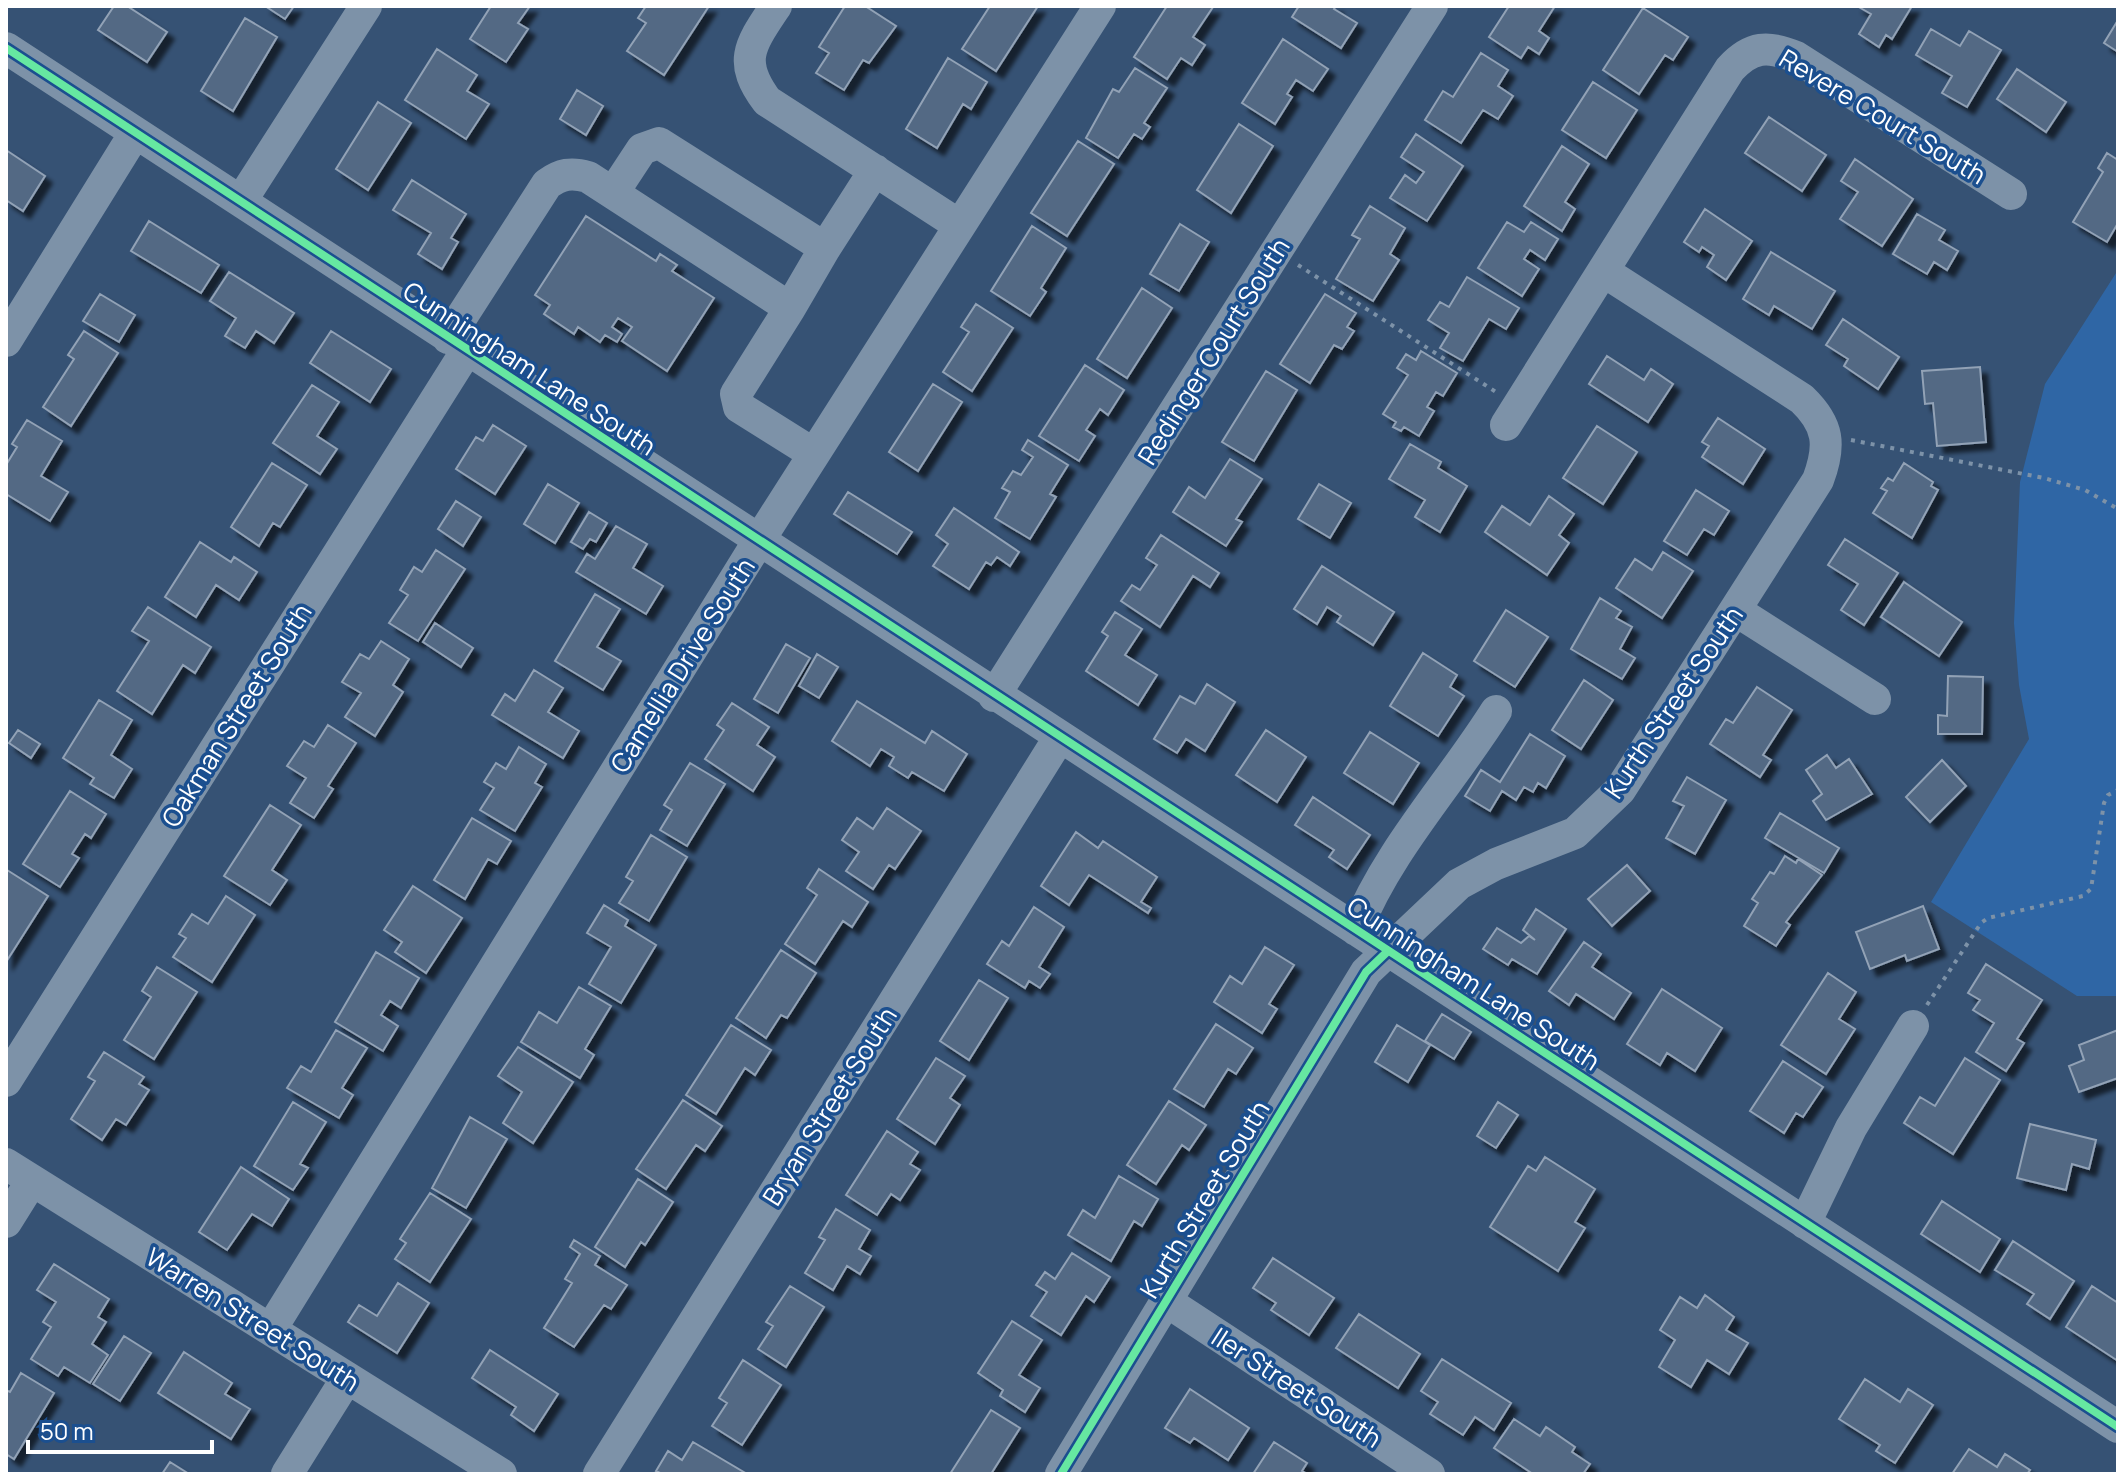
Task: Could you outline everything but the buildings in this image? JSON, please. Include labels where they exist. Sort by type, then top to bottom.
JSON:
[{"type":"street","points":[[241,201],[366,6]]},
{"type":"street","points":[[776,6],[747,57],[750,79],[767,101],[959,225]]},
{"type":"street","name":"Camellia Drive South","points":[[271,1329],[758,542],[1100,6]]},
{"type":"street","name":"Redinger Court South","points":[[994,696],[1432,6]]},
{"type":"street","name":"Cunningham Lane South","points":[[6,48],[994,696],[1489,1013],[2118,1427]]},
{"type":"street","name":"Revere Court South","points":[[1603,271],[1730,69],[1753,50],[1765,48],[1796,57],[2011,194]]},
{"type":"street","points":[[6,341],[135,133]]},
{"type":"street","points":[[790,308],[613,193],[642,149],[659,143],[825,248]]},
{"type":"street","points":[[814,454],[739,407],[736,394],[875,170]]},
{"type":"street","name":"Oakman Street South","points":[[6,1081],[457,344],[547,184],[559,175],[573,172],[588,177],[613,193]]},
{"type":"street","points":[[1512,416],[1603,271],[1802,399],[1826,429],[1828,445]]},
{"type":"street","name":"Kurth Street South","points":[[1061,1474],[1366,972],[1459,884],[1496,864],[1575,833],[1620,790],[1818,480],[1828,445]]},
{"type":"street","points":[[1735,610],[1875,699]]},
{"type":"street","points":[[1356,930],[1372,889],[1457,772],[1496,711]]},
{"type":"street","name":"Bryan Street South","points":[[599,1474],[1059,738]]},
{"type":"street","points":[[1805,1223],[1851,1128],[1913,1026]]},
{"type":"street","points":[[6,1222],[18,1173]]},
{"type":"street","name":"Warren Street South","points":[[18,1173],[501,1474]]},
{"type":"street","name":"Iler Street South","points":[[1166,1301],[1429,1474]]},
{"type":"street","points":[[287,1474],[347,1378]]},
{"type":"path","points":[[1276,251],[1512,416]]},
{"type":"path","points":[[1828,445],[1853,439],[2044,478],[2085,490],[2118,509]]},
{"type":"path","points":[[1913,1026],[1981,923],[1988,918],[2083,896],[2091,889],[2104,803],[2108,795],[2118,790]]},
{"type":"shaded area","points":[[2118,270],[2118,996],[2077,996],[1931,902],[2029,739],[2019,685],[2014,623],[2020,482],[2045,384]]},
{"type":"cycle path","points":[[6,48],[2118,1427]]},
{"type":"cycle path","points":[[1061,1474],[1366,972],[1388,951]]}]
